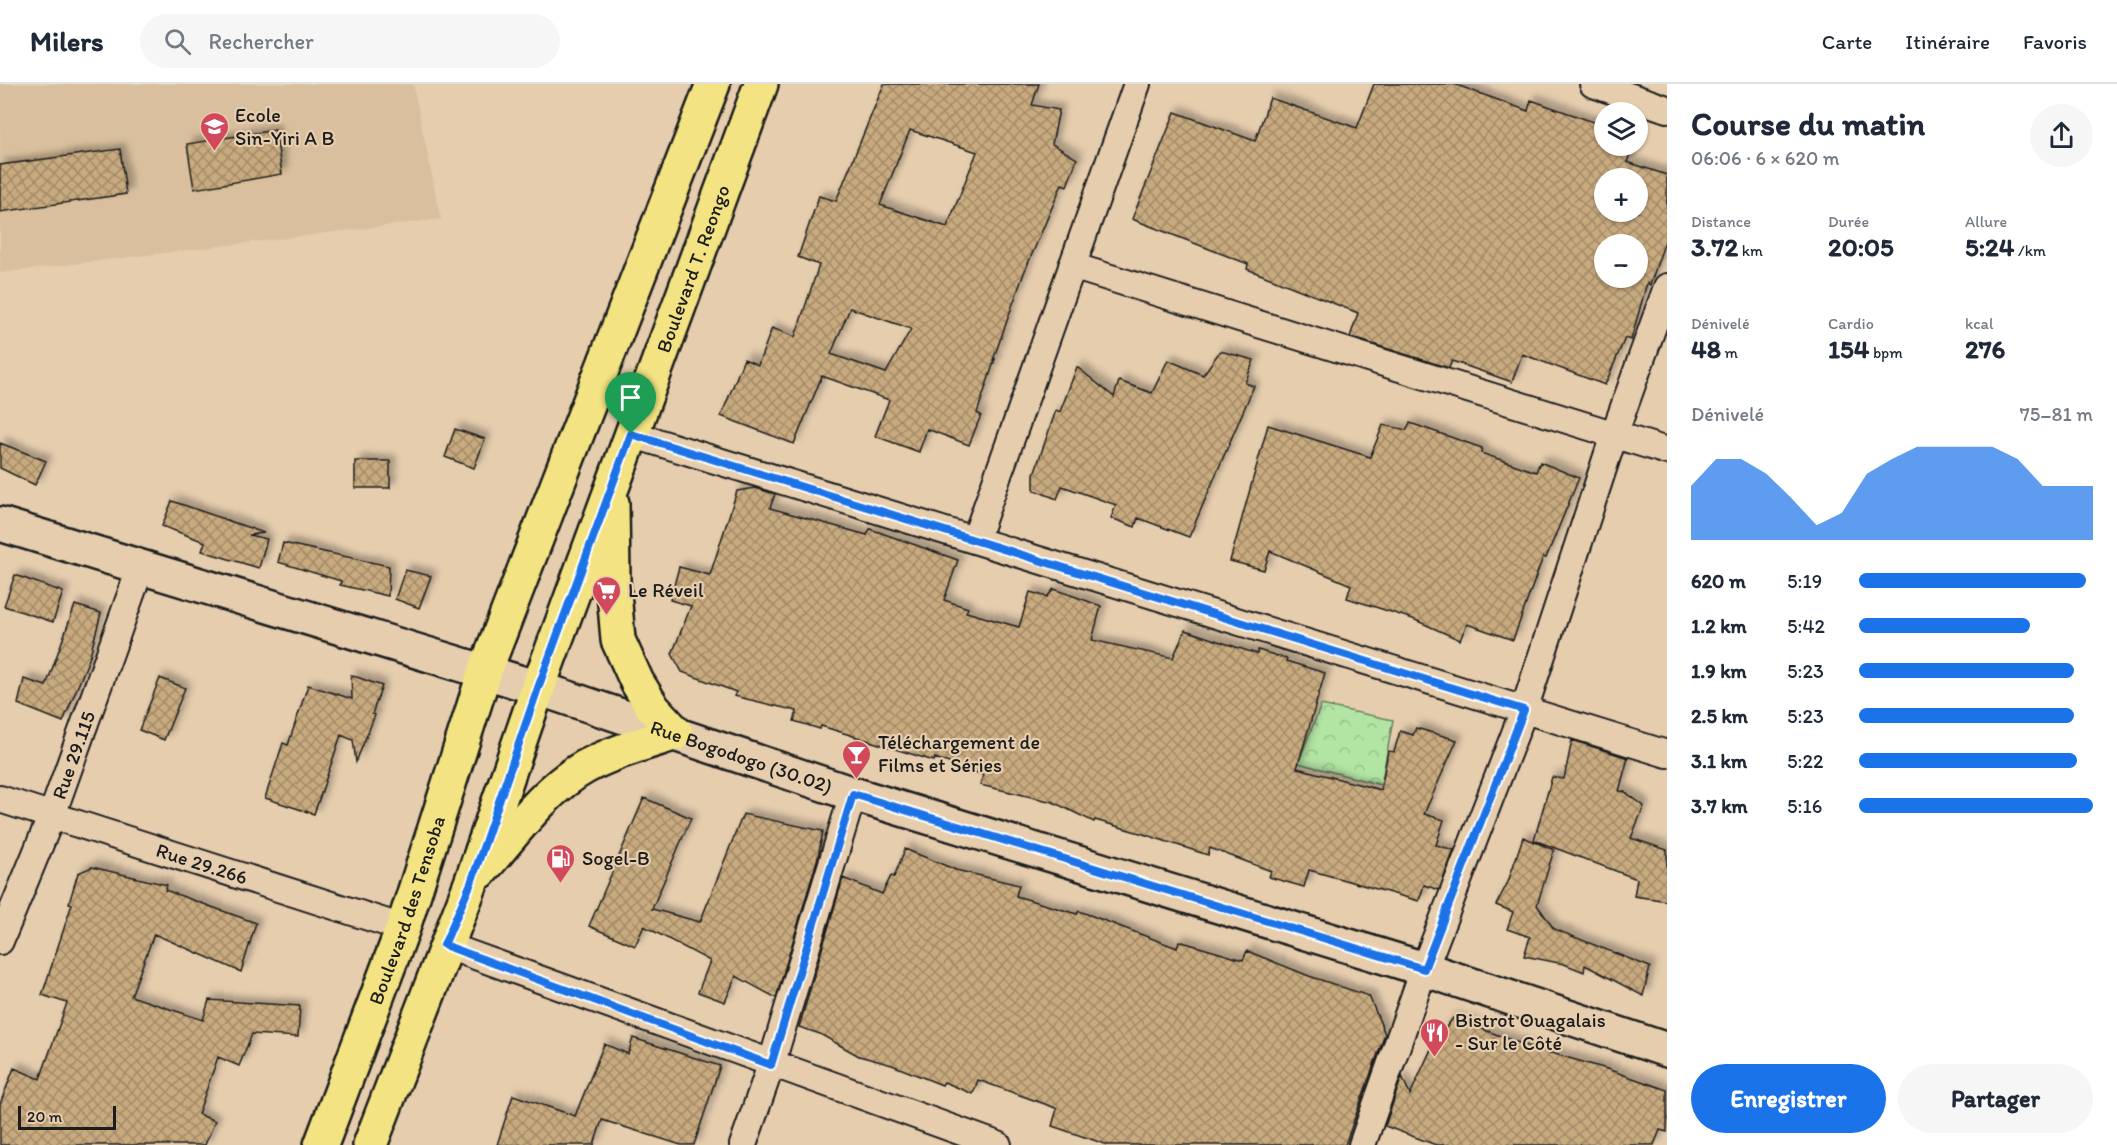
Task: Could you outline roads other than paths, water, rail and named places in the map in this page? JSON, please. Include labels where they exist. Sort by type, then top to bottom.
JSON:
[{"type":"main road","points":[[485,671],[713,84]]},
{"type":"main road","name":"Boulevard T. Reongo","points":[[538,688],[761,84]]},
{"type":"main road","points":[[471,883],[544,799],[565,780],[585,767],[615,754],[676,733],[647,699],[618,640],[613,580],[612,483]]},
{"type":"main road","name":"Boulevard des Tensoba","points":[[321,1145],[403,928],[485,671]]},
{"type":"main road","points":[[370,1145],[444,945],[471,883],[538,688]]},
{"type":"street","points":[[975,540],[1137,84]]},
{"type":"street","points":[[1593,84],[1667,109]]},
{"type":"street","points":[[1072,266],[1667,451]]},
{"type":"street","points":[[1362,1145],[1424,969],[1524,710],[1614,435],[1667,288]]},
{"type":"street","points":[[631,434],[1667,754]]},
{"type":"street","name":"Rue Bogodogo (30.02)","points":[[0,524],[141,569],[485,671],[853,794],[1424,969],[1667,1050]]},
{"type":"street","name":"Rue 29.115","points":[[0,941],[52,815],[141,569]]},
{"type":"street","points":[[743,1145],[771,1065],[853,794]]},
{"type":"street","name":"Rue 29.266","points":[[0,799],[403,928]]},
{"type":"street","points":[[444,945],[771,1065],[998,1145]]},
{"type":"place","name":"Ecole Sin-Yiri A B","points":[[214,152]]},
{"type":"place","name":"Le Réveil","points":[[607,616]]},
{"type":"place","name":"Téléchargement de Films et Séries","points":[[857,780]]},
{"type":"place","name":"Sogel-B","points":[[561,884]]},
{"type":"place","name":"Bistrot Ouagalais - Sur le Côté","points":[[1434,1058]]}]
